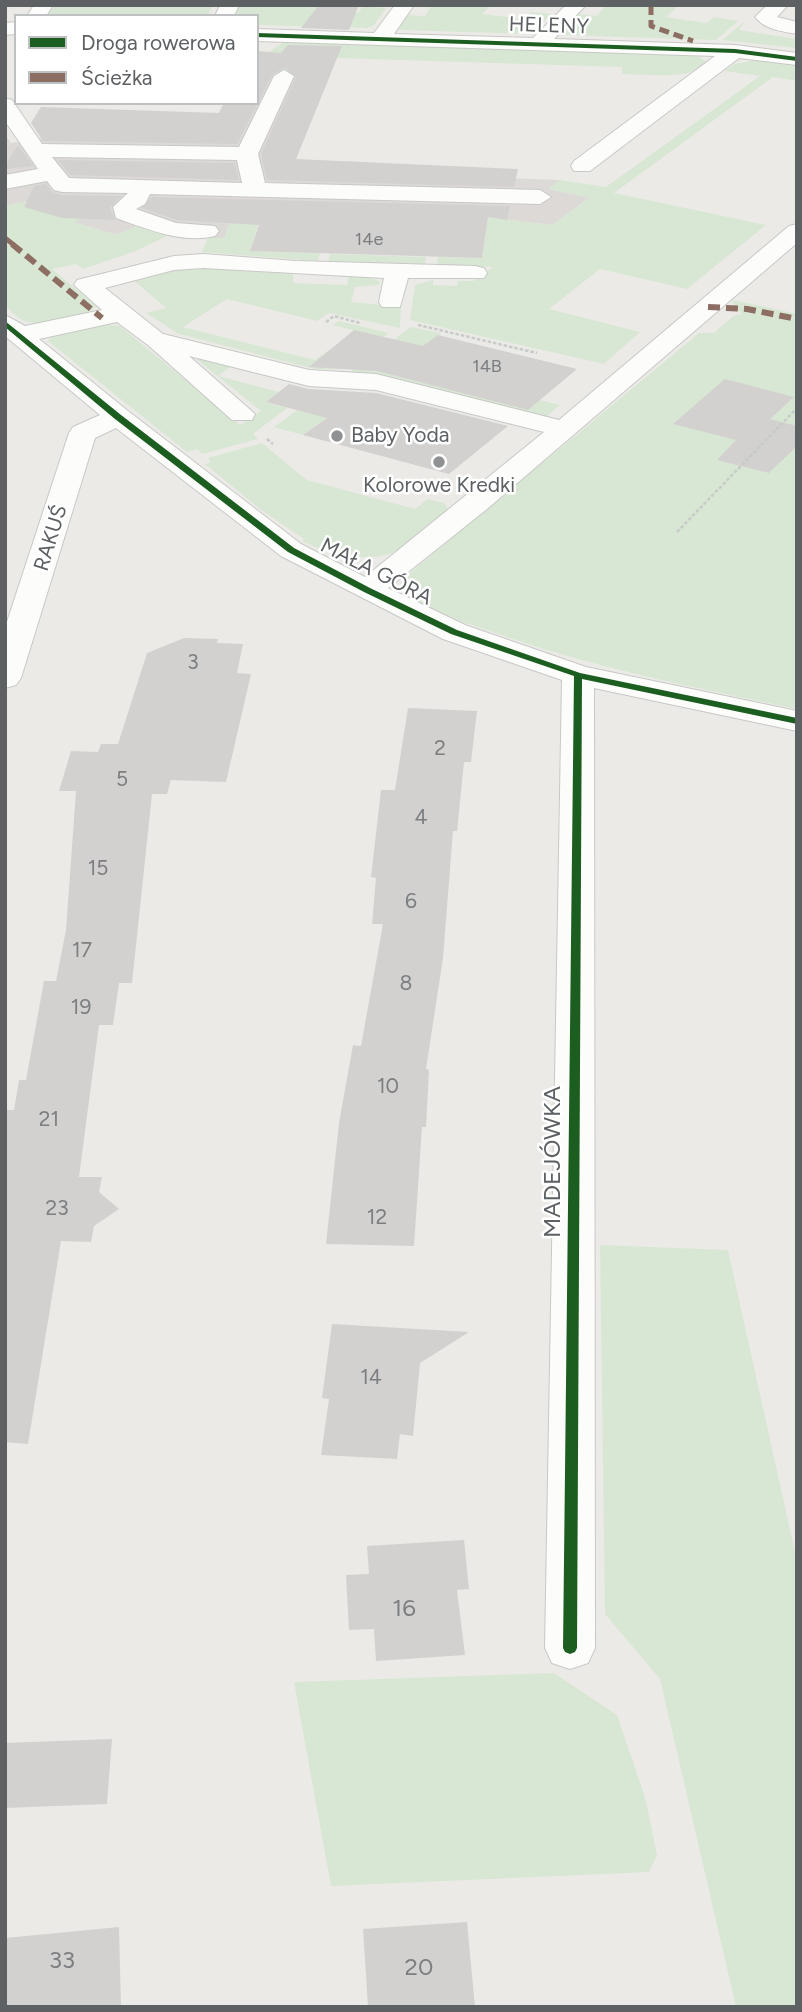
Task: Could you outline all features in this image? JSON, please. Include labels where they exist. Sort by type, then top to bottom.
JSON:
[{"type":"street","points":[[380,39],[405,5]]},
{"type":"street","points":[[538,44],[577,5]]},
{"type":"street","points":[[779,5],[765,18],[775,24],[797,27]]},
{"type":"street","name":"HELENY","points":[[259,35],[736,51],[797,59]]},
{"type":"street","points":[[582,166],[736,51]]},
{"type":"street","points":[[255,190],[247,154],[284,76]]},
{"type":"street","points":[[5,104],[62,185],[540,197]]},
{"type":"street","points":[[35,150],[247,154]]},
{"type":"street","points":[[6,192],[52,173]]},
{"type":"street","points":[[142,187],[137,199],[124,207],[124,213],[174,230],[207,231]]},
{"type":"street","points":[[367,590],[564,429],[797,231]]},
{"type":"street","points":[[242,414],[155,339],[86,285],[174,262],[203,261],[296,268],[474,273]]},
{"type":"street","points":[[391,302],[397,271]]},
{"type":"street","points":[[13,329],[121,314]]},
{"type":"street","name":"MAŁA GÓRA","points":[[13,329],[118,416],[290,550],[367,590],[454,632],[578,675],[797,721]]},
{"type":"street","points":[[155,339],[309,378],[376,382],[564,429]]},
{"type":"street","name":"RAKUŚ","points":[[5,678],[83,433],[118,416]]},
{"type":"street","name":"MADEJÓWKA","points":[[570,1648],[578,675]]},
{"type":"path","points":[[417,325],[537,353]]},
{"type":"path","points":[[677,532],[797,408]]},
{"type":"path","points":[[267,439],[273,444]]},
{"type":"shaded area","points":[[259,73],[330,75],[291,171],[560,180],[549,189],[591,197],[552,225],[458,214],[235,208],[224,239],[167,236],[136,226],[117,235],[73,222],[111,204],[27,201],[5,206],[5,134],[11,143],[49,137],[207,137],[223,105],[259,105]]},
{"type":"green space","points":[[55,5],[213,5],[208,14],[48,14]]},
{"type":"green space","points":[[239,5],[319,5],[316,10],[358,13],[363,6],[386,8],[374,25],[367,28],[259,25],[259,14],[232,14]]},
{"type":"green space","points":[[432,5],[491,5],[482,14],[523,19],[531,12],[551,14],[531,34],[400,30],[397,27],[406,15],[425,16]]},
{"type":"green space","points":[[606,5],[679,5],[666,17],[706,23],[714,17],[738,21],[716,40],[558,35],[577,14],[597,16]]},
{"type":"green space","points":[[745,21],[739,30],[797,39],[797,48],[722,40]]},
{"type":"green space","points":[[284,42],[696,55],[707,62],[706,66],[687,73],[654,75],[622,74],[622,67],[336,58],[330,75],[259,73],[259,58]]},
{"type":"green space","points":[[756,60],[797,64],[797,81],[773,77],[614,193],[766,225],[687,289],[600,269],[549,309],[640,332],[604,364],[410,320],[415,285],[433,280],[433,285],[457,286],[458,281],[473,281],[493,267],[437,265],[438,257],[482,258],[486,230],[259,223],[250,251],[320,253],[318,261],[202,252],[208,238],[224,238],[235,208],[458,214],[552,225],[590,198],[548,189],[560,180],[606,187],[760,76],[724,71],[735,64]]},
{"type":"green space","points":[[27,201],[113,203],[74,222],[117,235],[136,226],[167,236],[136,251],[83,269],[76,264],[52,269],[96,306],[74,319],[44,324],[28,322],[5,306],[5,206]]},
{"type":"green space","points":[[330,254],[426,257],[425,264],[328,261]]},
{"type":"green space","points":[[184,267],[293,274],[293,283],[347,285],[349,277],[369,277],[380,282],[379,285],[355,287],[351,302],[401,307],[400,328],[329,313],[317,321],[227,299],[183,327],[315,360],[356,331],[333,325],[339,321],[389,333],[341,369],[315,369],[179,334],[146,313],[166,308],[131,278]]},
{"type":"green space","points":[[734,300],[797,314],[797,709],[642,675],[527,644],[444,615],[413,596],[405,587],[410,573],[699,333],[714,333],[733,316],[742,314],[732,303]]},
{"type":"green space","points":[[99,324],[120,326],[240,425],[261,411],[195,358],[232,366],[218,376],[279,392],[266,402],[287,408],[253,434],[258,439],[202,454],[197,449],[187,452],[48,341],[55,333]]},
{"type":"green space","points":[[411,327],[441,333],[399,366],[560,405],[546,417],[346,375]]},
{"type":"green space","points":[[315,397],[348,402],[303,435],[274,427]]},
{"type":"green space","points":[[262,443],[307,480],[415,509],[428,499],[444,503],[449,511],[404,548],[386,555],[361,557],[325,550],[302,541],[304,539],[260,509],[205,464],[211,462],[208,458]]},
{"type":"green space","points":[[600,1245],[728,1250],[797,1561],[797,2007],[736,2007],[660,1679],[605,1614]]},
{"type":"green space","points":[[554,1673],[617,1715],[645,1797],[657,1855],[649,1872],[331,1886],[294,1682]]},
{"type":"building","points":[[319,5],[359,5],[349,30],[301,28]]},
{"type":"building","points":[[288,45],[342,46],[296,159],[518,169],[514,187],[267,180],[261,154],[296,77],[285,68],[272,75],[259,101],[259,51],[281,53]]},
{"type":"building","points":[[223,105],[257,105],[237,144],[43,141],[31,123],[41,107],[219,113]]},
{"type":"building","points":[[18,145],[33,166],[5,169],[5,166]]},
{"type":"building","points":[[58,160],[235,163],[239,180],[70,175]]},
{"type":"building","points":[[46,184],[52,192],[61,195],[121,196],[110,208],[115,220],[62,218],[24,207],[34,186]]},
{"type":"building","points":[[152,197],[510,206],[507,220],[488,217],[482,258],[250,251],[259,225],[177,220],[142,208]]},
{"type":"building","points":[[354,330],[423,346],[438,335],[577,369],[528,410],[377,371],[309,367]]},
{"type":"building","points":[[725,379],[794,397],[770,419],[797,426],[797,446],[769,473],[717,460],[736,440],[673,424]]},
{"type":"building","points":[[289,384],[309,389],[376,393],[508,426],[449,474],[303,435],[327,418],[266,402]]},
{"type":"building","points":[[184,638],[218,639],[217,643],[243,644],[237,673],[251,674],[226,782],[171,780],[167,794],[152,794],[132,983],[119,983],[113,1025],[99,1025],[79,1177],[102,1177],[99,1192],[119,1209],[94,1226],[91,1242],[61,1241],[28,1444],[5,1442],[5,1110],[14,1110],[19,1080],[26,1080],[44,981],[56,981],[66,930],[76,791],[59,791],[71,751],[98,752],[101,744],[118,744],[147,653]]},
{"type":"building","points":[[408,708],[477,711],[471,762],[464,762],[457,831],[453,831],[443,958],[426,1069],[429,1070],[426,1127],[422,1127],[414,1246],[326,1244],[339,1123],[353,1045],[361,1046],[383,924],[372,924],[376,878],[371,877],[381,790],[395,790]]},
{"type":"building","points":[[332,1324],[469,1332],[420,1363],[413,1436],[400,1434],[397,1459],[321,1455],[329,1399],[322,1398]]},
{"type":"building","points":[[464,1540],[469,1589],[457,1590],[465,1655],[376,1661],[374,1629],[349,1630],[346,1575],[369,1574],[367,1546]]},
{"type":"building","points":[[112,1739],[107,1804],[5,1808],[5,1743]]},
{"type":"building","points":[[467,1922],[475,2007],[368,2007],[363,1929]]},
{"type":"building","points":[[119,1927],[121,2007],[5,2007],[5,1938]]},
{"type":"marked path","points":[[651,5],[651,26],[693,41]]},
{"type":"marked path","points":[[5,238],[102,318]]},
{"type":"marked path","points":[[708,307],[747,309],[797,319]]},
{"type":"cycle path","points":[[259,35],[735,51],[797,59]]},
{"type":"cycle path","points":[[5,323],[118,417],[291,550],[367,590],[454,632],[578,675],[797,721]]},
{"type":"cycle path","points":[[570,1648],[578,675]]},
{"type":"place","name":"Baby Yoda","points":[[337,436]]},
{"type":"place","name":"Kolorowe Kredki","points":[[439,462]]}]
